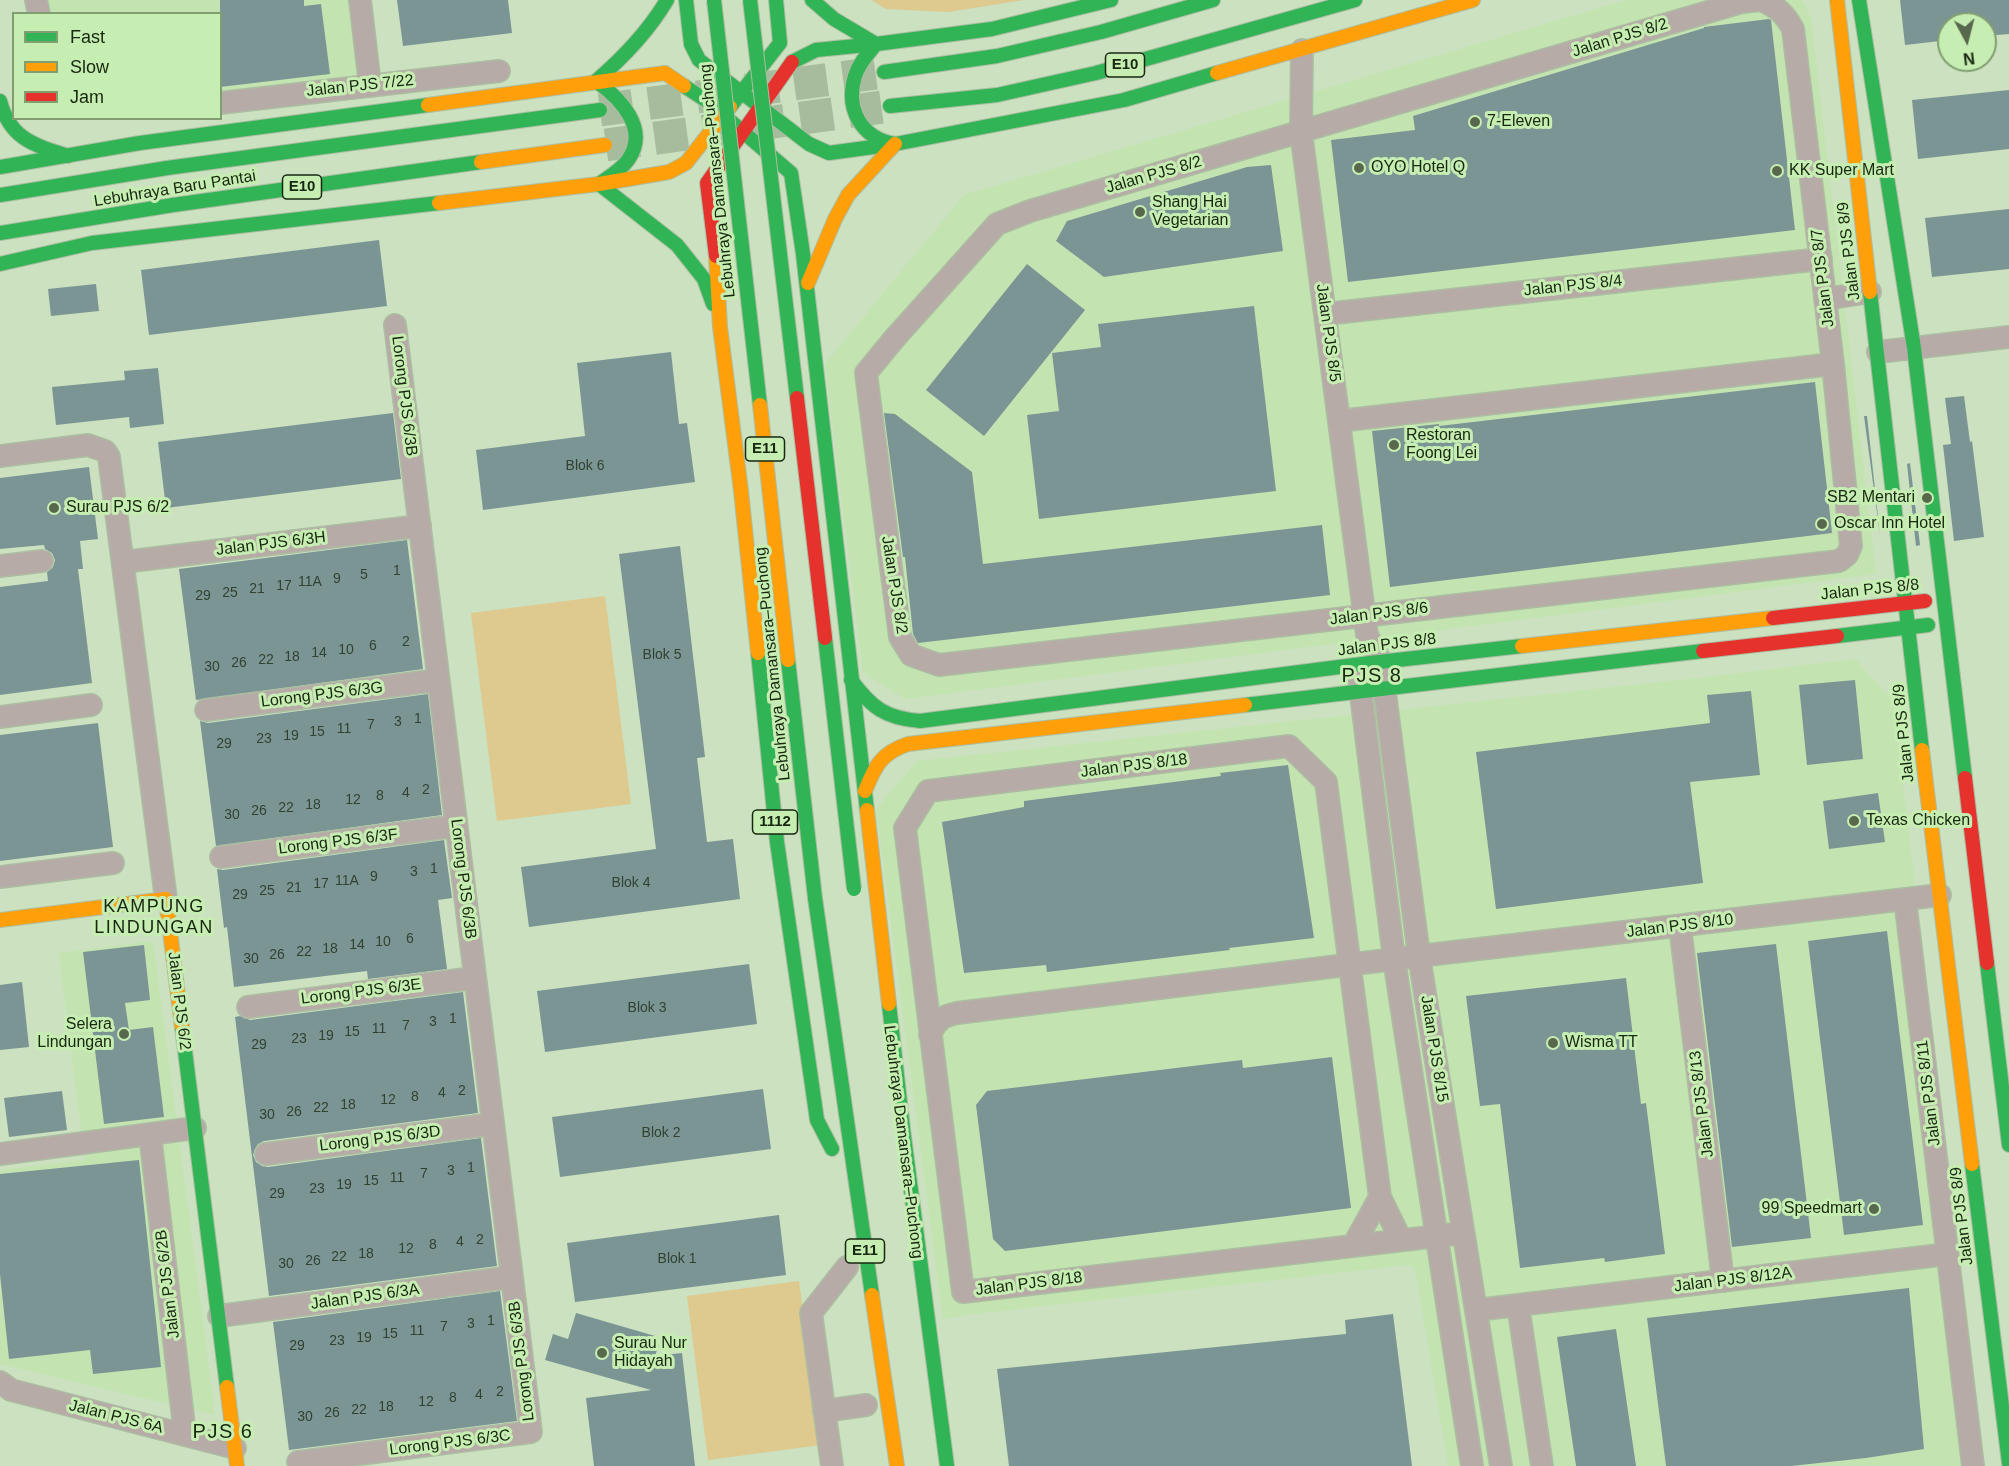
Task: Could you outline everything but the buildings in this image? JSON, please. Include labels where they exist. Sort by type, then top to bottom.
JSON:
[{"type":"main road","points":[[596,81],[639,42],[667,0]]},
{"type":"main road","name":"Lebuhraya Damansara–Puchong","points":[[714,0],[815,898],[897,1466]]},
{"type":"main road","name":"E11","points":[[750,0],[855,895]]},
{"type":"main road","points":[[686,3],[696,19],[708,29],[722,34],[738,34],[747,32],[758,24],[773,0]]},
{"type":"main road","points":[[0,264],[92,243],[599,184],[669,172],[686,163],[780,43],[773,0]]},
{"type":"main road","points":[[812,0],[849,29],[876,44]]},
{"type":"main road","points":[[720,327],[716,259],[707,183],[790,63],[816,50],[992,29],[1111,0]]},
{"type":"main road","name":"E10","points":[[884,72],[1008,53],[1101,32],[1212,0]]},
{"type":"main road","name":"E10","points":[[890,106],[997,95],[1096,74],[1355,0]]},
{"type":"main road","points":[[686,3],[691,44],[699,60],[809,144],[829,153],[895,144],[1124,100],[1473,0]]},
{"type":"main road","name":"Jalan PJS 8/9","points":[[1837,0],[1905,603],[2009,1463]]},
{"type":"main road","points":[[1859,0],[1914,348],[2009,1144]]},
{"type":"main road","points":[[876,44],[859,66],[853,82],[853,99],[857,117],[864,129],[876,139],[895,144]]},
{"type":"main road","points":[[0,167],[140,143],[666,73],[707,101],[791,173],[803,254],[903,1129],[947,1466]]},
{"type":"main road","points":[[596,81],[621,100],[631,115],[635,132],[635,144],[630,156],[619,170],[599,184]]},
{"type":"main road","points":[[0,108],[11,129],[30,143],[68,156]]},
{"type":"main road","name":"Lebuhraya Baru Pantai","points":[[0,195],[167,168],[600,110]]},
{"type":"main road","points":[[806,286],[848,195],[895,144]]},
{"type":"main road","name":"Lebuhraya Baru Pantai","points":[[0,233],[173,205],[605,145]]},
{"type":"main road","points":[[599,184],[658,228],[691,261],[704,279],[720,327]]},
{"type":"main road","points":[[716,259],[733,231],[757,223],[787,231],[803,254]]},
{"type":"main road","name":"1112","points":[[720,327],[741,492],[777,842],[817,1120],[832,1154],[834,1035]]},
{"type":"main road","name":"Jalan PJS 8/8","points":[[851,680],[866,701],[884,714],[898,720],[920,721],[1358,664],[1944,599]]},
{"type":"main road","points":[[865,791],[874,768],[883,756],[893,748],[908,744],[1946,622]]},
{"type":"main road","points":[[0,920],[166,899]]},
{"type":"main road","name":"Jalan PJS 6/2","points":[[166,899],[236,1457]]},
{"type":"main road","points":[[846,1261],[850,1290]]},
{"type":"street","points":[[360,0],[370,85]]},
{"type":"street","name":"Jalan PJS 8/2","points":[[911,655],[900,637],[866,373],[998,224],[1030,211],[1742,2],[1761,0],[1776,7]]},
{"type":"street","name":"Jalan PJS 8/7","points":[[1776,7],[1786,16],[1793,29],[1833,364],[1851,546],[1847,555]]},
{"type":"street","name":"Jalan PJS 8/5","points":[[1302,50],[1301,132],[1366,625]]},
{"type":"street","name":"Jalan PJS 7/22","points":[[222,103],[499,71]]},
{"type":"street","name":"Jalan PJS 8/4","points":[[1325,314],[1821,259]]},
{"type":"street","points":[[1825,299],[1870,292]]},
{"type":"street","name":"Lorong PJS 6/3B","points":[[395,325],[531,1432]]},
{"type":"street","points":[[1878,352],[2009,337]]},
{"type":"street","points":[[1339,421],[1833,364]]},
{"type":"street","name":"Jalan PJS 6/2","points":[[0,456],[88,445],[105,451],[110,457],[166,899]]},
{"type":"street","name":"Jalan PJS 6/3H","points":[[123,562],[420,526]]},
{"type":"street","name":"Jalan PJS 8/6","points":[[911,655],[939,665],[1366,625],[1839,561],[1847,555]]},
{"type":"street","points":[[0,566],[42,561]]},
{"type":"street","name":"Jalan PJS 8/15","points":[[1366,625],[1381,662],[1419,956],[1501,1466]]},
{"type":"street","name":"Jalan PJS 8/15","points":[[1366,625],[1358,664],[1394,959],[1472,1466]]},
{"type":"street","name":"Lorong PJS 6/3G","points":[[206,710],[438,680]]},
{"type":"street","points":[[0,717],[91,705]]},
{"type":"street","name":"Jalan PJS 8/18","points":[[1401,1240],[1380,1197],[1326,782],[1289,746],[928,791],[904,828],[963,1292],[1463,1233]]},
{"type":"street","name":"Lorong PJS 6/3F","points":[[221,857],[455,826]]},
{"type":"street","points":[[0,877],[113,863]]},
{"type":"street","name":"Jalan PJS 8/10","points":[[1394,959],[1940,895]]},
{"type":"street","name":"Jalan PJS 8/11","points":[[1905,899],[1973,1466]]},
{"type":"street","name":"Jalan PJS 8/13","points":[[1680,926],[1723,1281]]},
{"type":"street","points":[[930,1035],[934,1025],[944,1016],[957,1013],[1351,974],[1394,959]]},
{"type":"street","name":"Jalan PJS 8/18","points":[[922,966],[933,988],[957,1013]]},
{"type":"street","name":"Lorong PJS 6/3E","points":[[248,1007],[474,978]]},
{"type":"street","name":"Lorong PJS 6/3D","points":[[266,1154],[493,1124]]},
{"type":"street","points":[[0,1154],[195,1128]]},
{"type":"street","name":"Jalan PJS 6/2B","points":[[150,1134],[185,1435]]},
{"type":"street","points":[[1353,1246],[1380,1197]]},
{"type":"street","name":"Jalan PJS 8/12A","points":[[1476,1310],[1948,1254]]},
{"type":"street","points":[[832,1466],[812,1313],[846,1261]]},
{"type":"street","name":"Jalan PJS 6/3A","points":[[219,1316],[512,1277]]},
{"type":"street","points":[[1518,1305],[1542,1466]]},
{"type":"street","name":"Jalan PJS 6A","points":[[0,1382],[11,1390],[185,1435],[236,1457]]},
{"type":"street","points":[[824,1411],[866,1404]]},
{"type":"street","name":"Lorong PJS 6/3C","points":[[298,1462],[531,1432]]},
{"type":"shaded area","points":[[43,0],[353,0],[362,79],[222,96],[222,12],[45,12]]},
{"type":"shaded area","points":[[871,0],[1024,0],[948,12],[886,9]]},
{"type":"shaded area","points":[[1626,0],[1802,0],[1811,18],[1876,574],[905,699],[863,672],[825,364],[964,195]]},
{"type":"shaded area","points":[[605,596],[631,804],[497,821],[471,613]]},
{"type":"shaded area","points":[[1855,659],[1893,701],[1984,1466],[1448,1466],[1415,1268],[1407,1265],[943,1319],[876,809],[917,761],[1699,678]]},
{"type":"shaded area","points":[[153,941],[215,1415],[0,1364],[0,1170],[85,1160],[59,953]]},
{"type":"shaded area","points":[[799,1281],[821,1445],[708,1460],[687,1296]]},
{"type":"tunnel","points":[[600,110],[884,72]]},
{"type":"tunnel","points":[[606,145],[890,106]]},
{"type":"traffic: fast","points":[[596,81],[635,44],[667,0]]},
{"type":"traffic: fast","points":[[686,0],[691,44],[699,60],[809,144],[829,153],[895,144],[1124,100],[1217,73]]},
{"type":"traffic: fast","points":[[714,0],[760,405]]},
{"type":"traffic: fast","points":[[750,0],[797,398]]},
{"type":"traffic: fast","points":[[730,107],[780,43],[776,0]]},
{"type":"traffic: fast","points":[[812,0],[834,19],[876,44]]},
{"type":"traffic: fast","points":[[876,44],[992,29],[1111,0]]},
{"type":"traffic: fast","points":[[884,72],[997,56],[1101,32],[1213,0]]},
{"type":"traffic: fast","points":[[890,106],[997,95],[1096,73],[1355,0]]},
{"type":"traffic: fast","points":[[1859,0],[1914,348],[1965,778]]},
{"type":"traffic: fast","points":[[876,44],[857,71],[852,88],[852,100],[858,120],[865,129],[883,141],[895,144]]},
{"type":"traffic: fast","points":[[792,62],[816,50],[876,44]]},
{"type":"traffic: fast","points":[[596,81],[622,105],[634,126],[636,137],[628,160],[599,184]]},
{"type":"traffic: fast","points":[[684,86],[707,101],[791,173],[803,254],[867,810]]},
{"type":"traffic: fast","points":[[0,101],[10,124],[25,139],[68,156]]},
{"type":"traffic: fast","points":[[0,167],[140,143],[428,105]]},
{"type":"traffic: fast","points":[[0,195],[167,168],[600,110]]},
{"type":"traffic: fast","points":[[0,233],[173,205],[481,162]]},
{"type":"traffic: fast","points":[[599,184],[677,245],[704,279],[713,304]]},
{"type":"traffic: fast","points":[[0,264],[92,243],[439,203]]},
{"type":"traffic: fast","points":[[1870,292],[1922,750]]},
{"type":"traffic: fast","points":[[1837,636],[1928,625]]},
{"type":"traffic: fast","points":[[825,638],[854,889]]},
{"type":"traffic: fast","points":[[851,680],[880,710],[897,717],[920,721],[1370,663],[1522,646]]},
{"type":"traffic: fast","points":[[1245,705],[1703,651]]},
{"type":"traffic: fast","points":[[758,653],[777,842],[817,1120],[832,1149]]},
{"type":"traffic: fast","points":[[788,660],[815,898]]},
{"type":"traffic: fast","points":[[815,898],[872,1295]]},
{"type":"traffic: fast","points":[[1987,963],[2009,1145]]},
{"type":"traffic: fast","points":[[889,1004],[947,1466]]},
{"type":"traffic: fast","points":[[182,1027],[227,1387]]},
{"type":"traffic: fast","points":[[1972,1164],[2009,1463]]},
{"type":"traffic: slow","points":[[1217,73],[1473,0]]},
{"type":"traffic: slow","points":[[1837,0],[1870,292]]},
{"type":"traffic: slow","points":[[428,105],[665,73],[684,86]]},
{"type":"traffic: slow","points":[[439,203],[599,184],[669,172],[686,163],[730,107]]},
{"type":"traffic: slow","points":[[808,283],[835,219],[848,195],[895,144]]},
{"type":"traffic: slow","points":[[481,162],[605,145]]},
{"type":"traffic: slow","points":[[716,256],[720,327],[741,491],[758,653]]},
{"type":"traffic: slow","points":[[760,405],[788,660]]},
{"type":"traffic: slow","points":[[1522,646],[1773,618]]},
{"type":"traffic: slow","points":[[865,791],[872,774],[885,756],[908,744],[1245,705]]},
{"type":"traffic: slow","points":[[1922,750],[1972,1164]]},
{"type":"traffic: slow","points":[[867,810],[889,1004]]},
{"type":"traffic: slow","points":[[0,920],[166,899],[182,1027]]},
{"type":"traffic: slow","points":[[872,1295],[897,1466]]},
{"type":"traffic: slow","points":[[227,1387],[237,1466]]},
{"type":"traffic: jam","points":[[716,256],[707,183],[792,62]]},
{"type":"traffic: jam","points":[[797,398],[825,638]]},
{"type":"traffic: jam","points":[[1773,618],[1925,601]]},
{"type":"traffic: jam","points":[[1703,651],[1837,636]]},
{"type":"traffic: jam","points":[[1965,778],[1987,963]]},
{"type":"place","name":"7-Eleven","points":[[1475,122]]},
{"type":"place","name":"OYO Hotel Q","points":[[1359,168]]},
{"type":"place","name":"KK Super Mart","points":[[1777,171]]},
{"type":"place","name":"Shang Hai Vegetarian","points":[[1140,212]]},
{"type":"place","name":"Restoran Foong Lei","points":[[1394,445]]},
{"type":"place","name":"SB2 Mentari","points":[[1927,498]]},
{"type":"place","name":"Surau PJS 6/2","points":[[54,508]]},
{"type":"place","name":"Oscar Inn Hotel","points":[[1822,524]]},
{"type":"place","name":"Texas Chicken","points":[[1854,821]]},
{"type":"place","name":"Selera Lindungan","points":[[124,1034]]},
{"type":"place","name":"Wisma TT","points":[[1553,1043]]},
{"type":"place","name":"99 Speedmart","points":[[1874,1209]]},
{"type":"place","name":"Surau Nur Hidayah","points":[[602,1353]]},
{"type":"district","name":"PJS 8","points":[[1372,676]]},
{"type":"district","name":"KAMPUNG LINDUNGAN","points":[[154,917]]},
{"type":"district","name":"PJS 6","points":[[223,1432]]}]
